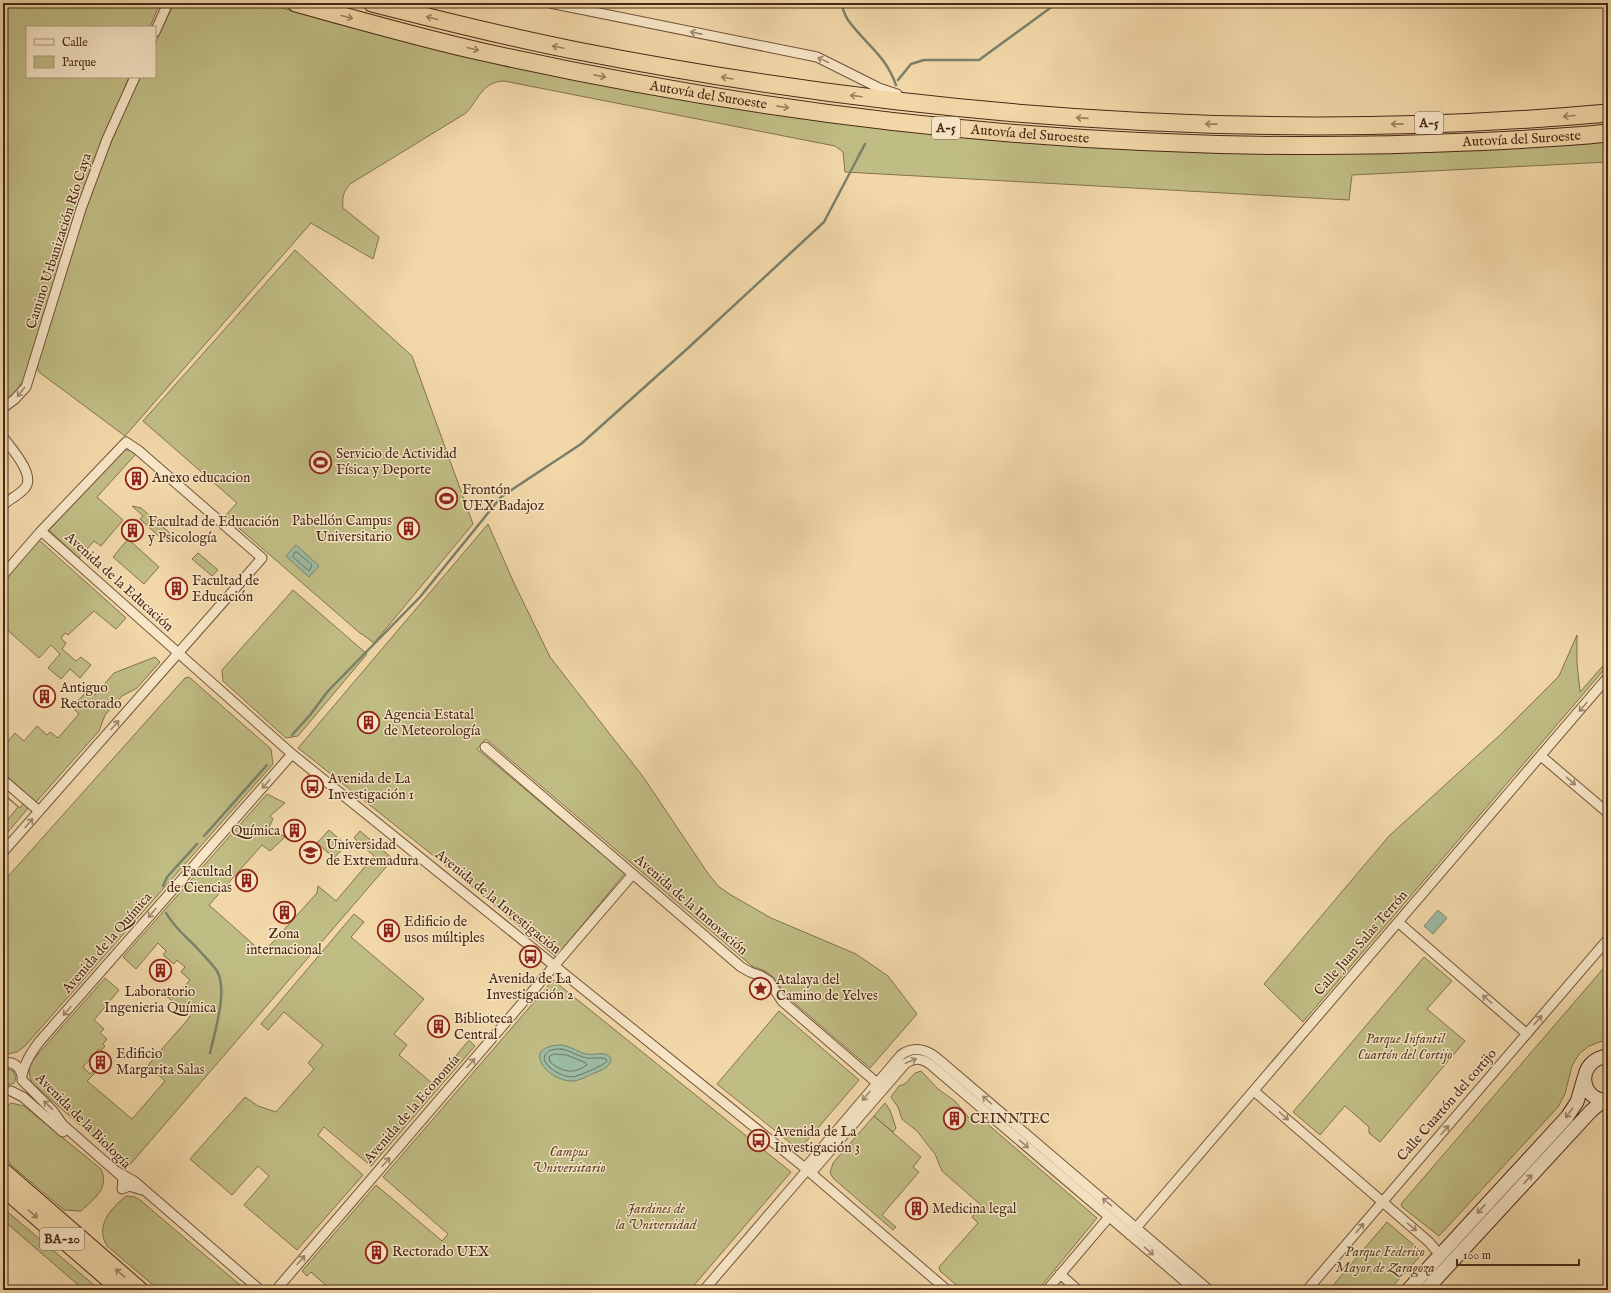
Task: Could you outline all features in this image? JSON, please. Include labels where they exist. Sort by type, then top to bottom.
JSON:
[{"type":"highway","name":"Autovía del Suroeste","points":[[296,3],[480,51],[570,70],[731,100],[938,127],[1088,139],[1257,146],[1393,145],[1550,138],[1608,133]]},
{"type":"highway","name":"Autovía del Suroeste","points":[[372,3],[487,32],[643,64],[800,89],[1006,113],[1160,123],[1250,125],[1477,122],[1608,112]]},
{"type":"highway","name":"BA-20","points":[[3,1171],[140,1290]]},
{"type":"highway","name":"BA-20","points":[[3,1188],[121,1290]]},
{"type":"main road","points":[[1408,1290],[1567,1117],[1577,1102],[1589,1065],[1594,1060],[1608,1056]]},
{"type":"main road","points":[[1584,1078],[1586,1085],[1593,1096],[1607,1101]]},
{"type":"main road","points":[[1426,1290],[1591,1111],[1607,1101]]},
{"type":"street","points":[[156,30],[168,3]]},
{"type":"street","points":[[550,3],[817,57],[879,88],[936,105]]},
{"type":"street","name":"Camino Urbanización Río Caya","points":[[3,408],[23,391],[32,370],[81,209],[107,139],[135,78]]},
{"type":"street","points":[[3,437],[27,471],[28,479],[24,489],[3,505]]},
{"type":"street","points":[[3,575],[41,531],[126,442],[138,450],[262,558],[3,852]]},
{"type":"street","name":"Avenida de la Educación","points":[[41,531],[178,654]]},
{"type":"street","name":"Avenida de la Investigación","points":[[178,654],[292,754],[807,1170],[947,1290]]},
{"type":"street","name":"Calle Juan Salas Terrón","points":[[1133,1231],[1608,677]]},
{"type":"street","name":"Avenida de la Innovación","points":[[485,747],[741,967],[769,981],[782,1001],[877,1083]]},
{"type":"street","name":"Avenida de la Química","points":[[22,1077],[27,1059],[39,1042],[292,754]]},
{"type":"street","points":[[1541,756],[1608,813]]},
{"type":"street","points":[[3,780],[39,812]]},
{"type":"street","name":"Avenida de la Economía","points":[[276,1290],[633,874]]},
{"type":"street","points":[[1398,922],[1527,1034]]},
{"type":"street","name":"Calle Cuartón del cortijo","points":[[1307,1290],[1608,939]]},
{"type":"street","name":"Avenida de la Química","points":[[7,1063],[23,1055],[39,1042]]},
{"type":"street","points":[[704,1290],[807,1170],[899,1058],[908,1051],[921,1050],[933,1054],[1133,1231],[1195,1290]]},
{"type":"street","points":[[807,1170],[905,1064],[913,1059],[921,1059],[929,1063],[1109,1217],[1133,1231],[1209,1290]]},
{"type":"street","name":"Avenida de la Biología","points":[[7,1063],[19,1067],[25,1084],[53,1111],[63,1125],[116,1171],[123,1179],[125,1186]]},
{"type":"street","points":[[5,1092],[19,1086],[22,1077]]},
{"type":"street","points":[[1254,1091],[1432,1245],[1440,1255]]},
{"type":"street","name":"Avenida de la Biología","points":[[5,1092],[23,1097],[125,1186]]},
{"type":"street","points":[[116,1171],[134,1181],[260,1290]]},
{"type":"street","points":[[125,1186],[148,1194]]},
{"type":"street","points":[[1047,1290],[1109,1217]]},
{"type":"street","points":[[1060,1274],[1078,1290]]},
{"type":"green space","points":[[3,3],[160,3],[150,26],[26,26],[26,78],[129,78],[110,124],[24,379],[15,394],[3,403]]},
{"type":"green space","points":[[174,3],[265,3],[334,23],[482,59],[812,119],[927,133],[1129,149],[1608,141],[1608,162],[1352,175],[1349,200],[845,172],[843,152],[835,146],[504,81],[497,82],[491,84],[482,92],[466,113],[350,184],[344,195],[343,208],[379,237],[373,259],[311,223],[125,436],[39,372],[37,366],[99,171],[139,78],[156,78],[156,42]]},
{"type":"green space","name":"Servicio de Actividad Física y Deporte","points":[[295,250],[412,356],[473,524],[374,643],[361,634],[225,516],[237,503],[143,421]]},
{"type":"green space","points":[[123,450],[129,450],[136,454],[97,497],[123,520],[101,546],[94,541],[79,558],[49,530]]},
{"type":"green space","points":[[132,506],[141,508],[172,535],[165,542],[140,519],[143,516]]},
{"type":"green space","points":[[488,524],[514,583],[550,657],[644,778],[718,886],[771,918],[856,954],[888,976],[917,1014],[870,1068],[785,995],[772,976],[752,966],[486,739],[477,749],[625,873],[556,957],[469,884],[298,748]]},
{"type":"green space","points":[[128,539],[159,567],[144,584],[113,557]]},
{"type":"green space","points":[[39,540],[126,618],[116,629],[94,611],[68,635],[65,633],[61,638],[66,643],[62,649],[76,661],[81,657],[91,665],[80,678],[70,669],[61,679],[48,668],[60,654],[51,645],[39,658],[5,628],[3,630],[3,580]]},
{"type":"green space","points":[[198,553],[218,570],[212,576],[192,559]]},
{"type":"green space","points":[[293,590],[367,654],[298,736],[286,738],[223,681],[222,670]]},
{"type":"green space","points":[[1577,635],[1577,663],[1580,692],[1608,660],[1608,665],[1303,1022],[1264,984],[1389,836],[1500,735],[1559,676]]},
{"type":"green space","points":[[155,657],[160,662],[137,688],[122,696],[105,715],[99,731],[36,802],[3,773],[3,747],[15,733],[24,741],[37,726],[47,735],[50,732],[58,738],[79,714],[72,707],[88,690],[95,695],[114,673]]},
{"type":"green space","points":[[189,677],[271,749],[273,764],[25,1046],[17,1052],[3,1055],[3,882],[185,678]]},
{"type":"green space","points":[[3,793],[20,808],[24,802],[29,807],[3,838],[3,825],[18,807]]},
{"type":"green space","points":[[267,794],[285,803],[270,816],[273,819],[269,827],[285,837],[270,851],[262,845],[209,905],[263,953],[317,893],[318,886],[336,901],[374,856],[354,838],[360,831],[393,859],[128,1167],[32,1083],[29,1072],[31,1062],[105,978],[119,990],[94,1020],[104,1029],[100,1033],[107,1039],[103,1044],[105,1046],[101,1051],[99,1049],[83,1067],[90,1074],[93,1071],[95,1073],[87,1081],[132,1119],[165,1081],[148,1065],[190,1017],[163,993],[167,988],[176,996],[190,980],[181,972],[185,967],[177,960],[174,964],[163,955],[166,951],[158,943],[136,969],[123,957]]},
{"type":"green space","points":[[329,830],[346,845],[334,858],[317,843]]},
{"type":"green space","points":[[354,914],[364,922],[351,937],[424,999],[394,1034],[407,1045],[399,1055],[433,1084],[469,1040],[475,1046],[371,1166],[324,1127],[318,1135],[363,1175],[297,1250],[244,1205],[269,1176],[258,1166],[232,1195],[190,1159],[245,1097],[258,1106],[276,1112],[314,1069],[308,1063],[323,1045],[284,1012],[268,1030],[261,1024]]},
{"type":"green space","name":"Parque Infantil Cuartón del Cortijo","points":[[1424,957],[1452,981],[1427,1009],[1465,1041],[1380,1142],[1369,1133],[1369,1127],[1345,1106],[1320,1135],[1293,1112]]},
{"type":"green space","points":[[1608,963],[1608,1039],[1589,1046],[1579,1054],[1572,1066],[1565,1094],[1558,1107],[1439,1236],[1402,1207],[1401,1204]]},
{"type":"green space","name":"Campus Universitario","points":[[553,980],[791,1172],[690,1290],[331,1290],[311,1272],[307,1276],[302,1271],[376,1185],[442,1241],[448,1234],[383,1177]]},
{"type":"green space","points":[[779,1011],[859,1080],[799,1150],[717,1084]]},
{"type":"green space","points":[[8,1069],[13,1071],[16,1078],[14,1083],[6,1086],[3,1084],[3,1070]]},
{"type":"green space","points":[[921,1071],[938,1089],[955,1101],[969,1118],[976,1122],[985,1122],[1097,1218],[1038,1290],[962,1290],[940,1271],[939,1267],[978,1223],[972,1217],[982,1206],[942,1171],[935,1154],[917,1131],[902,1119],[898,1107],[891,1097],[899,1086],[905,1084],[915,1073]]},
{"type":"green space","points":[[11,1103],[24,1106],[101,1169],[104,1182],[102,1187],[99,1193],[81,1211],[64,1210],[11,1165],[3,1150],[3,1109]]},
{"type":"green space","points":[[885,1103],[890,1110],[896,1128],[893,1132],[874,1116]]},
{"type":"green space","points":[[874,1116],[921,1157],[913,1167],[919,1172],[882,1215],[896,1227],[893,1230],[834,1179],[830,1173],[833,1163]]},
{"type":"green space","points":[[126,1196],[135,1197],[140,1200],[246,1290],[159,1290],[107,1246],[104,1239],[103,1232],[106,1218],[115,1206]]},
{"type":"green space","points":[[3,1208],[100,1290],[84,1290],[3,1220]]},
{"type":"green space","name":"Parque Federico Mayor de Zaragoza","points":[[1387,1222],[1423,1253],[1389,1290],[1329,1290]]},
{"type":"water","points":[[296,545],[319,566],[309,577],[286,556]]},
{"type":"water","points":[[1438,910],[1447,918],[1433,934],[1424,926]]},
{"type":"water","points":[[561,1045],[586,1054],[605,1054],[611,1058],[611,1061],[605,1068],[580,1079],[570,1081],[561,1079],[552,1075],[546,1069],[541,1063],[540,1056],[542,1051],[549,1047]]},
{"type":"waterway","points":[[841,3],[848,20],[881,57],[892,74],[896,85]]},
{"type":"waterway","points":[[898,80],[911,64],[924,60],[979,60],[1057,3]]},
{"type":"waterway","points":[[292,735],[310,715],[328,691],[420,597],[501,497],[581,444],[687,349],[824,222],[865,144]]},
{"type":"waterway","points":[[204,836],[267,765]]},
{"type":"waterway","points":[[163,886],[167,877],[197,844]]},
{"type":"waterway","points":[[166,913],[176,927],[217,971],[220,979],[220,1011],[210,1053]]},
{"type":"place","name":"Servicio de Actividad Física y Deporte","points":[[320,462]]},
{"type":"place","name":"Anexo educacion","points":[[136,478]]},
{"type":"place","name":"Frontón UEX Badajoz","points":[[446,498]]},
{"type":"place","name":"Pabellón Campus Universitario","points":[[408,529]]},
{"type":"place","name":"Facultad de Educación y Psicología","points":[[132,530]]},
{"type":"place","name":"Facultad de Educación","points":[[177,589]]},
{"type":"place","name":"Antiguo Rectorado","points":[[44,696]]},
{"type":"place","name":"Agencia Estatal de Meteorología","points":[[368,723]]},
{"type":"place","name":"Avenida de La Investigación 1","points":[[313,787]]},
{"type":"place","name":"Química","points":[[295,831]]},
{"type":"place","name":"Universidad de Extremadura","points":[[311,853]]},
{"type":"place","name":"Facultad de Ciencias","points":[[247,880]]},
{"type":"place","name":"Zona internacional","points":[[284,912]]},
{"type":"place","name":"Edificio de usos múltiples","points":[[389,930]]},
{"type":"place","name":"Avenida de La Investigación 2","points":[[530,957]]},
{"type":"place","name":"Laboratorio Ingenieria Química","points":[[160,970]]},
{"type":"place","name":"Atalaya del Camino de Yelves","points":[[761,988]]},
{"type":"place","name":"Biblioteca Central","points":[[439,1027]]},
{"type":"place","name":"Edificio Margarita Salas","points":[[100,1062]]},
{"type":"place","name":"CEINNTEC","points":[[954,1119]]},
{"type":"place","name":"Avenida de La Investigación 3","points":[[758,1140]]},
{"type":"place","name":"Medicina legal","points":[[916,1209]]},
{"type":"place","name":"Rectorado UEX","points":[[376,1252]]},
{"type":"park label","name":"Jardines de la Universidad","points":[[656,1218]]}]
